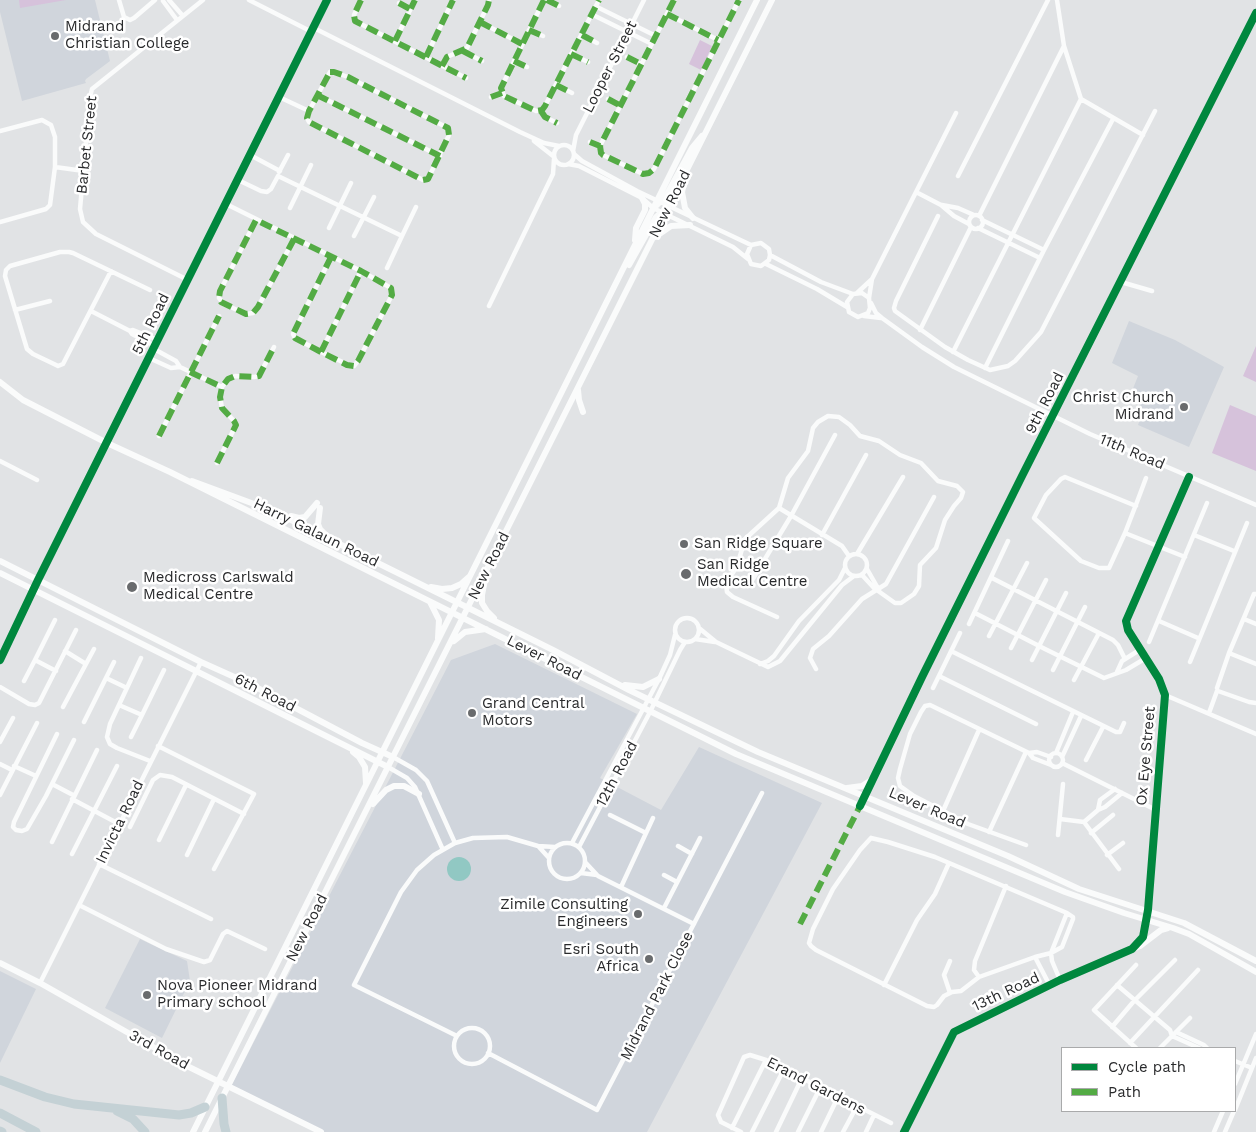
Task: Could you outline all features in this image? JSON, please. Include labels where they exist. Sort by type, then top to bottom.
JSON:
[{"type":"highway","points":[[0,1080],[55,1100],[105,1107],[179,1115],[191,1113],[205,1107]]},
{"type":"highway","points":[[222,1098],[226,1132]]},
{"type":"highway","points":[[105,1107],[127,1115],[144,1132]]},
{"type":"highway","points":[[0,1113],[36,1132]]},
{"type":"main road","name":"New Road","points":[[193,1132],[551,417],[653,208],[659,201],[757,0]]},
{"type":"main road","name":"New Road","points":[[669,206],[772,0]]},
{"type":"main road","points":[[659,201],[666,196],[696,142],[707,131]]},
{"type":"main road","points":[[685,174],[684,208],[693,218]]},
{"type":"main road","points":[[634,246],[636,228],[645,210],[642,198]]},
{"type":"main road","points":[[610,296],[656,217],[669,206]]},
{"type":"main road","name":"New Road","points":[[206,1130],[653,238],[663,212]]},
{"type":"main road","points":[[653,238],[671,226],[690,226]]},
{"type":"main road","name":"Harry Galaun Road","points":[[0,382],[23,400],[107,443],[170,472],[463,618]]},
{"type":"main road","points":[[578,386],[578,400],[583,412]]},
{"type":"main road","points":[[551,417],[559,410],[569,406]]},
{"type":"main road","name":"Harry Galaun Road","points":[[170,472],[273,511],[458,603]]},
{"type":"main road","points":[[273,511],[295,518],[302,518],[318,506],[319,528],[334,541]]},
{"type":"main road","name":"6th Road","points":[[0,562],[201,662],[250,684],[362,743],[394,757]]},
{"type":"main road","points":[[488,567],[482,588],[482,603],[490,615],[504,626]]},
{"type":"main road","name":"6th Road","points":[[0,573],[388,767]]},
{"type":"main road","points":[[420,584],[442,589],[452,588],[461,584],[472,573]]},
{"type":"main road","points":[[430,602],[439,620],[438,641]]},
{"type":"main road","name":"Lever Road","points":[[458,603],[758,752],[1008,856],[1079,889],[1184,923],[1256,961]]},
{"type":"main road","name":"Lever Road","points":[[463,618],[736,754],[1072,894],[1173,928],[1256,972]]},
{"type":"main road","points":[[450,645],[465,632],[487,629]]},
{"type":"main road","points":[[616,683],[643,687],[658,679]]},
{"type":"main road","points":[[362,743],[375,746],[386,745]]},
{"type":"main road","points":[[342,745],[356,754],[364,763],[366,784]]},
{"type":"main road","points":[[845,788],[862,786],[873,779]]},
{"type":"main road","points":[[364,814],[381,793],[389,788],[404,786],[419,794]]},
{"type":"main road","points":[[1132,949],[1144,937],[1148,910]]},
{"type":"main road","name":"13th Road","points":[[904,1132],[952,1034],[1060,980],[1144,944],[1160,930],[1173,928]]},
{"type":"main road","name":"3rd Road","points":[[0,963],[185,1065],[321,1132]]},
{"type":"street","points":[[118,0],[124,17],[130,20],[162,0]]},
{"type":"street","points":[[162,0],[183,16]]},
{"type":"street","points":[[162,0],[177,20]]},
{"type":"street","name":"Barbet Street","points":[[188,280],[96,234],[86,226],[80,209],[92,89],[203,0]]},
{"type":"street","points":[[249,0],[544,143],[568,146],[582,161],[693,218],[751,245]]},
{"type":"street","name":"5th Road","points":[[0,660],[33,590],[328,0]]},
{"type":"street","points":[[361,0],[354,15],[355,21],[466,78]]},
{"type":"street","points":[[395,41],[415,0]]},
{"type":"street","points":[[426,56],[453,0]]},
{"type":"street","points":[[442,66],[447,57],[463,51],[468,46],[489,0]]},
{"type":"street","points":[[558,123],[545,117],[541,111],[532,110],[504,96],[502,85],[545,0],[559,6]]},
{"type":"street","points":[[541,111],[544,109],[599,0]]},
{"type":"street","name":"Looper Street","points":[[573,152],[576,135],[644,0]]},
{"type":"street","points":[[674,0],[600,146],[601,153],[606,157],[639,173],[646,174],[652,172],[739,0]]},
{"type":"street","points":[[958,176],[1048,0]]},
{"type":"street","points":[[1057,0],[1064,46],[1081,99],[1143,135]]},
{"type":"street","points":[[399,4],[410,9]]},
{"type":"street","points":[[596,7],[656,36]]},
{"type":"street","name":"9th Road","points":[[860,806],[926,668],[1256,13]]},
{"type":"street","points":[[667,14],[718,40]]},
{"type":"street","points":[[593,15],[652,44]]},
{"type":"street","points":[[480,22],[522,44]]},
{"type":"street","points":[[529,30],[543,36]]},
{"type":"street","points":[[582,35],[597,43]]},
{"type":"street","points":[[978,228],[981,225],[979,217],[1064,46]]},
{"type":"street","points":[[463,51],[482,61]]},
{"type":"street","points":[[571,54],[588,62]]},
{"type":"street","points":[[627,57],[642,64]]},
{"type":"street","points":[[514,61],[527,67]]},
{"type":"street","points":[[330,72],[334,72],[448,128],[449,136],[429,178],[423,180],[309,122],[307,118],[309,111],[317,95],[330,72]]},
{"type":"street","points":[[556,85],[572,93]]},
{"type":"street","points":[[491,97],[502,93]]},
{"type":"street","points":[[317,95],[440,156]]},
{"type":"street","points":[[279,97],[309,111]]},
{"type":"street","points":[[608,99],[621,106]]},
{"type":"street","points":[[953,352],[1081,99]]},
{"type":"street","points":[[938,216],[894,304],[895,311],[953,352],[985,368],[994,370],[1011,364],[1041,332],[1155,111]]},
{"type":"street","points":[[520,132],[542,146],[559,164],[579,166],[642,198],[653,208],[733,247],[756,266],[766,264],[817,289],[847,307],[853,315],[863,316],[868,313],[872,279],[956,113]]},
{"type":"street","points":[[985,368],[1113,119]]},
{"type":"street","points":[[0,131],[38,120],[48,123],[53,128],[55,137],[51,202],[49,206],[46,209],[0,222]]},
{"type":"street","name":"Looper Street","points":[[561,145],[576,135]]},
{"type":"street","points":[[590,142],[600,146]]},
{"type":"street","points":[[489,306],[553,174],[554,150],[561,145]]},
{"type":"street","points":[[553,174],[573,160],[573,152]]},
{"type":"street","points":[[238,180],[267,192],[271,188],[288,155]]},
{"type":"street","points":[[250,156],[300,186],[402,236]]},
{"type":"street","points":[[290,208],[311,164]]},
{"type":"street","points":[[54,167],[84,171]]},
{"type":"street","points":[[329,228],[351,183]]},
{"type":"street","points":[[916,192],[941,205],[954,216],[970,225],[1040,258]]},
{"type":"street","points":[[354,236],[374,198]]},
{"type":"street","points":[[226,204],[361,271],[387,285],[392,290],[392,295],[358,362],[354,366],[347,365],[295,338],[293,331],[331,257]]},
{"type":"street","points":[[941,205],[958,208],[979,217],[1044,250]]},
{"type":"street","points":[[386,268],[416,207]]},
{"type":"street","points":[[920,330],[970,225],[970,218],[979,217]]},
{"type":"street","points":[[256,220],[220,291],[219,298],[224,304],[246,314],[253,313],[294,239]]},
{"type":"street","points":[[748,259],[746,254],[751,245],[756,243],[766,245],[770,254],[821,282],[855,294],[866,295],[870,300]]},
{"type":"street","points":[[111,271],[63,364],[58,366],[27,349],[5,276],[6,270],[10,266],[64,251],[73,253],[111,271],[150,290]]},
{"type":"street","points":[[766,264],[770,254]]},
{"type":"street","points":[[321,352],[361,271]]},
{"type":"street","points":[[847,307],[849,298],[872,279]]},
{"type":"street","points":[[1121,282],[1152,291]]},
{"type":"street","name":"11th Road","points":[[870,300],[876,313],[942,360],[1053,417],[1256,505]]},
{"type":"street","points":[[14,310],[50,301]]},
{"type":"street","points":[[91,311],[130,331],[176,361],[180,367],[222,387]]},
{"type":"street","points":[[159,436],[219,316]]},
{"type":"street","name":"11th Road","points":[[863,316],[882,318]]},
{"type":"street","points":[[130,331],[133,330],[158,340]]},
{"type":"street","points":[[217,463],[236,425],[222,408],[220,397],[222,387],[228,379],[235,376],[254,378],[259,376],[274,347]]},
{"type":"street","points":[[149,358],[171,368],[180,367]]},
{"type":"street","points":[[777,618],[733,597],[727,592],[726,584],[737,566],[745,539],[779,508],[788,478],[808,451],[813,428],[818,422],[828,416],[839,417],[860,436],[878,441],[900,455],[922,463],[941,483],[960,488],[963,492],[961,498],[945,520],[936,548],[920,565],[919,586],[914,594],[898,604],[891,602],[862,575]]},
{"type":"street","points":[[751,582],[791,516],[835,435]]},
{"type":"street","points":[[822,535],[866,456]]},
{"type":"street","points":[[0,461],[37,480]]},
{"type":"street","points":[[857,554],[903,477]]},
{"type":"street","points":[[1136,506],[1065,477],[1046,495],[1034,519],[1081,561],[1099,568],[1109,568],[1125,533],[1136,506],[1146,478]]},
{"type":"street","name":"Ox Eye Street","points":[[1148,910],[1165,695],[1159,679],[1130,635],[1126,621],[1189,477]]},
{"type":"street","points":[[816,669],[810,658],[813,649],[829,636],[858,603],[879,590],[888,581],[934,497]]},
{"type":"street","points":[[1149,642],[1207,503]]},
{"type":"street","points":[[779,508],[844,548],[849,556]]},
{"type":"street","points":[[1190,662],[1198,638],[1247,523]]},
{"type":"street","points":[[1125,533],[1185,558]]},
{"type":"street","points":[[1194,535],[1234,552]]},
{"type":"street","points":[[969,624],[976,613],[1008,541]]},
{"type":"street","points":[[760,664],[770,660],[793,629],[839,580],[849,556],[857,554],[865,558],[868,563],[867,569],[862,575],[854,576],[848,574],[845,568]]},
{"type":"street","points":[[988,636],[1027,563]]},
{"type":"street","points":[[867,569],[879,590]]},
{"type":"street","points":[[651,700],[658,679],[670,655],[675,635],[675,625],[684,618],[692,618],[699,628],[716,642],[768,667],[777,664],[842,584],[854,576]]},
{"type":"street","points":[[992,578],[1057,610],[1117,643],[1125,659]]},
{"type":"street","points":[[1011,648],[1046,580]]},
{"type":"street","points":[[1032,660],[1066,593]]},
{"type":"street","points":[[1207,713],[1229,653],[1255,593]]},
{"type":"street","points":[[1053,670],[1085,607]]},
{"type":"street","points":[[810,610],[817,616]]},
{"type":"street","points":[[976,613],[1104,678],[1126,670],[1146,658]]},
{"type":"street","points":[[1244,619],[1256,624]]},
{"type":"street","points":[[24,681],[55,620]]},
{"type":"street","points":[[1158,621],[1198,638]]},
{"type":"street","points":[[694,639],[699,628]]},
{"type":"street","points":[[793,629],[801,636]]},
{"type":"street","points":[[0,687],[29,704],[37,705],[42,700],[76,630]]},
{"type":"street","points":[[933,688],[960,633]]},
{"type":"street","points":[[1074,680],[1099,633]]},
{"type":"street","points":[[675,635],[679,640],[685,642],[694,639],[716,642]]},
{"type":"street","points":[[651,700],[685,642]]},
{"type":"street","points":[[63,708],[94,649]]},
{"type":"street","points":[[780,649],[786,654]]},
{"type":"street","points":[[1117,672],[1122,661],[1141,649]]},
{"type":"street","points":[[951,651],[1103,727],[1119,732],[1124,723]]},
{"type":"street","points":[[65,652],[86,664]]},
{"type":"street","points":[[1229,653],[1256,664]]},
{"type":"street","points":[[141,658],[106,734],[108,741],[117,748],[150,761]]},
{"type":"street","points":[[35,660],[56,671]]},
{"type":"street","points":[[84,722],[114,662]]},
{"type":"street","name":"Invicta Road","points":[[40,984],[201,662]]},
{"type":"street","points":[[131,737],[164,670]]},
{"type":"street","points":[[939,676],[1036,724]]},
{"type":"street","points":[[106,678],[127,688]]},
{"type":"street","points":[[1217,690],[1256,703]]},
{"type":"street","points":[[1165,695],[1256,734]]},
{"type":"street","name":"12th Road","points":[[579,847],[651,700]]},
{"type":"street","points":[[119,705],[142,715]]},
{"type":"street","points":[[1026,844],[989,832],[943,811],[914,796],[899,784],[898,778],[910,734],[921,712],[927,705],[1027,752],[1033,758],[1057,767],[1062,763]]},
{"type":"street","name":"12th Road","points":[[572,843],[646,710]]},
{"type":"street","points":[[1027,752],[1035,752],[1051,757],[1056,754],[1073,712]]},
{"type":"street","points":[[1062,763],[1062,757],[1081,716]]},
{"type":"street","points":[[0,742],[13,718]]},
{"type":"street","points":[[0,795],[37,723]]},
{"type":"street","points":[[1086,760],[1103,727]]},
{"type":"street","points":[[943,811],[979,730]]},
{"type":"street","points":[[58,734],[14,822],[13,826],[16,830],[22,831],[27,828],[74,740]]},
{"type":"street","points":[[158,746],[254,794],[214,869]]},
{"type":"street","points":[[52,842],[72,797],[97,750]]},
{"type":"street","points":[[989,832],[1027,752]]},
{"type":"street","points":[[1056,754],[1060,754],[1062,757]]},
{"type":"street","name":"6th Road","points":[[394,757],[416,770],[427,781],[455,844]]},
{"type":"street","points":[[1051,757],[1052,765]]},
{"type":"street","points":[[1062,763],[1156,810]]},
{"type":"street","points":[[0,764],[36,776]]},
{"type":"street","points":[[72,854],[117,766]]},
{"type":"street","name":"6th Road","points":[[388,767],[407,778],[419,794],[442,850]]},
{"type":"street","points":[[130,827],[156,777],[160,775],[166,775],[244,814]]},
{"type":"street","points":[[52,784],[94,811],[119,824]]},
{"type":"street","points":[[1058,835],[1063,784]]},
{"type":"street","points":[[160,840],[186,785]]},
{"type":"street","points":[[1098,810],[1100,800],[1115,789]]},
{"type":"street","points":[[694,924],[762,793]]},
{"type":"street","points":[[1060,819],[1084,822],[1122,793]]},
{"type":"street","points":[[187,855],[214,799]]},
{"type":"street","points":[[428,814],[439,809]]},
{"type":"street","points":[[1091,833],[1113,815]]},
{"type":"street","points":[[610,816],[646,834]]},
{"type":"street","points":[[621,887],[653,818]]},
{"type":"street","points":[[1084,822],[1119,869]]},
{"type":"street","points":[[457,1036],[354,984],[401,892],[410,878],[426,861],[442,850],[473,838],[496,836],[518,839],[538,846],[554,847],[572,843],[582,851],[585,862],[581,873],[573,879],[559,878],[550,869],[549,858],[554,847]]},
{"type":"street","points":[[664,908],[700,838]]},
{"type":"street","points":[[1051,953],[979,977],[961,991],[950,993],[943,997],[937,1005],[931,1007],[816,950],[810,945],[810,935],[833,889],[860,850],[871,838],[921,851],[1067,913],[1051,953],[1052,961],[1060,980]]},
{"type":"street","points":[[1107,855],[1123,843]]},
{"type":"street","points":[[538,846],[549,858]]},
{"type":"street","points":[[678,846],[692,854]]},
{"type":"street","name":"Midrand Park Close","points":[[585,862],[598,876]]},
{"type":"street","points":[[884,985],[917,920],[935,894],[949,863]]},
{"type":"street","points":[[100,864],[211,919]]},
{"type":"street","name":"Midrand Park Close","points":[[488,1053],[597,1110],[694,924],[598,876],[581,873]]},
{"type":"street","points":[[664,875],[677,882]]},
{"type":"street","points":[[979,977],[974,970],[975,962],[1006,886]]},
{"type":"street","points":[[79,905],[180,955],[204,962],[209,961],[223,934],[227,931],[265,949]]},
{"type":"street","points":[[1035,957],[1050,986]]},
{"type":"street","points":[[1112,1027],[1134,1001],[1175,960]]},
{"type":"street","points":[[950,961],[944,975],[950,993]]},
{"type":"street","points":[[1135,1047],[1094,1010],[1136,964]]},
{"type":"street","points":[[1130,1043],[1198,970]]},
{"type":"street","points":[[1118,985],[1134,1001],[1174,1034],[1197,1047]]},
{"type":"street","points":[[1161,1047],[1190,1018]]},
{"type":"street","points":[[465,1029],[480,1030],[490,1043],[488,1053],[480,1062],[469,1063],[464,1061],[456,1053],[455,1042],[457,1036],[465,1029]]},
{"type":"street","points":[[1174,1034],[1206,1047]]},
{"type":"street","points":[[1236,1082],[1256,1034]]},
{"type":"street","name":"Erand Gardens","points":[[732,1128],[721,1122],[718,1115],[744,1057],[752,1055],[766,1060],[891,1123]]},
{"type":"street","points":[[1236,1105],[1256,1058]]},
{"type":"street","points":[[741,1132],[732,1128],[766,1060]]},
{"type":"street","points":[[1236,1062],[1252,1068]]},
{"type":"street","points":[[752,1132],[784,1069]]},
{"type":"street","points":[[776,1132],[802,1078]]},
{"type":"street","points":[[798,1132],[820,1088]]},
{"type":"street","points":[[821,1132],[838,1097]]},
{"type":"street","points":[[843,1132],[857,1106]]},
{"type":"street","points":[[1214,1132],[1223,1112]]},
{"type":"street","points":[[1225,1132],[1233,1112]]},
{"type":"street","points":[[866,1132],[874,1115]]},
{"type":"shaded area","name":"Midrand Christian College","points":[[0,0],[95,0],[110,61],[86,79],[86,83],[22,101],[0,12]]},
{"type":"shaded area","points":[[19,0],[66,0],[20,8]]},
{"type":"shaded area","points":[[700,40],[712,46],[701,70],[689,64]]},
{"type":"shaded area","points":[[1129,321],[1175,340],[1224,367],[1189,447],[1138,425],[1143,410],[1138,407],[1142,400],[1137,396],[1139,393],[1132,391],[1138,376],[1112,363]]},
{"type":"shaded area","points":[[1256,346],[1256,382],[1243,376]]},
{"type":"shaded area","points":[[1230,405],[1256,416],[1256,471],[1212,453]]},
{"type":"shaded area","points":[[495,644],[637,714],[600,778],[661,810],[699,747],[822,803],[647,1132],[318,1132],[230,1088],[451,660]]},
{"type":"shaded area","name":"Nova Pioneer Midrand Primary school","points":[[140,939],[187,961],[190,981],[162,1038],[105,1008]]},
{"type":"shaded area","points":[[0,971],[36,989],[0,1063]]},
{"type":"water","points":[[459,857],[468,860],[471,869],[468,878],[459,881],[450,878],[447,869],[450,860]]},
{"type":"marked path","points":[[361,0],[354,15],[355,21],[466,78]]},
{"type":"marked path","points":[[395,41],[415,0]]},
{"type":"marked path","points":[[426,57],[453,0]]},
{"type":"marked path","points":[[442,66],[447,57],[467,48],[489,0]]},
{"type":"marked path","points":[[544,0],[501,88],[504,96],[536,111],[542,110],[545,106],[599,0]]},
{"type":"marked path","points":[[547,0],[559,6]]},
{"type":"marked path","points":[[674,0],[600,146],[603,155],[643,174],[649,173],[654,169],[739,0]]},
{"type":"marked path","points":[[399,3],[410,9]]},
{"type":"marked path","points":[[667,14],[718,40]]},
{"type":"marked path","points":[[480,22],[522,44]]},
{"type":"marked path","points":[[529,30],[543,36]]},
{"type":"marked path","points":[[582,35],[597,43]]},
{"type":"marked path","points":[[463,51],[482,61]]},
{"type":"marked path","points":[[571,54],[588,62]]},
{"type":"marked path","points":[[627,57],[641,64]]},
{"type":"marked path","points":[[514,61],[527,67]]},
{"type":"marked path","points":[[330,72],[348,77],[448,128],[449,135],[428,179],[423,180],[309,122],[307,118],[309,111],[330,72]]},
{"type":"marked path","points":[[556,85],[572,93]]},
{"type":"marked path","points":[[491,97],[502,93]]},
{"type":"marked path","points":[[317,95],[440,156]]},
{"type":"marked path","points":[[608,99],[621,106]]},
{"type":"marked path","points":[[541,111],[545,117],[557,123]]},
{"type":"marked path","points":[[590,142],[600,146]]},
{"type":"marked path","points":[[294,239],[253,313],[246,314],[221,302],[219,298],[220,291],[256,220],[361,271],[391,288],[392,295],[354,366],[347,365],[321,352],[361,271]]},
{"type":"marked path","points":[[321,352],[295,338],[293,334],[331,257]]},
{"type":"marked path","points":[[159,436],[219,316]]},
{"type":"marked path","points":[[217,463],[236,425],[222,408],[220,397],[222,387],[228,379],[235,376],[259,376],[274,347]]},
{"type":"marked path","points":[[190,372],[222,387]]},
{"type":"marked path","points":[[800,924],[860,806]]},
{"type":"cycle path","points":[[0,660],[327,0]]},
{"type":"cycle path","points":[[860,806],[1022,476],[1256,13]]},
{"type":"cycle path","points":[[904,1132],[954,1032],[1060,980],[1132,949],[1143,937],[1148,910],[1165,695],[1159,679],[1128,630],[1126,621],[1189,477]]},
{"type":"place","name":"Midrand Christian College","points":[[55,36]]},
{"type":"place","name":"Christ Church Midrand","points":[[1184,407]]},
{"type":"place","name":"San Ridge Square","points":[[684,544]]},
{"type":"place","name":"San Ridge Medical Centre","points":[[686,574]]},
{"type":"place","name":"Medicross Carlswald Medical Centre","points":[[132,587]]},
{"type":"place","name":"Grand Central Motors","points":[[472,713]]},
{"type":"place","name":"Zimile Consulting Engineers","points":[[638,914]]},
{"type":"place","name":"Esri South Africa","points":[[649,959]]},
{"type":"place","name":"Nova Pioneer Midrand Primary school","points":[[147,995]]}]
